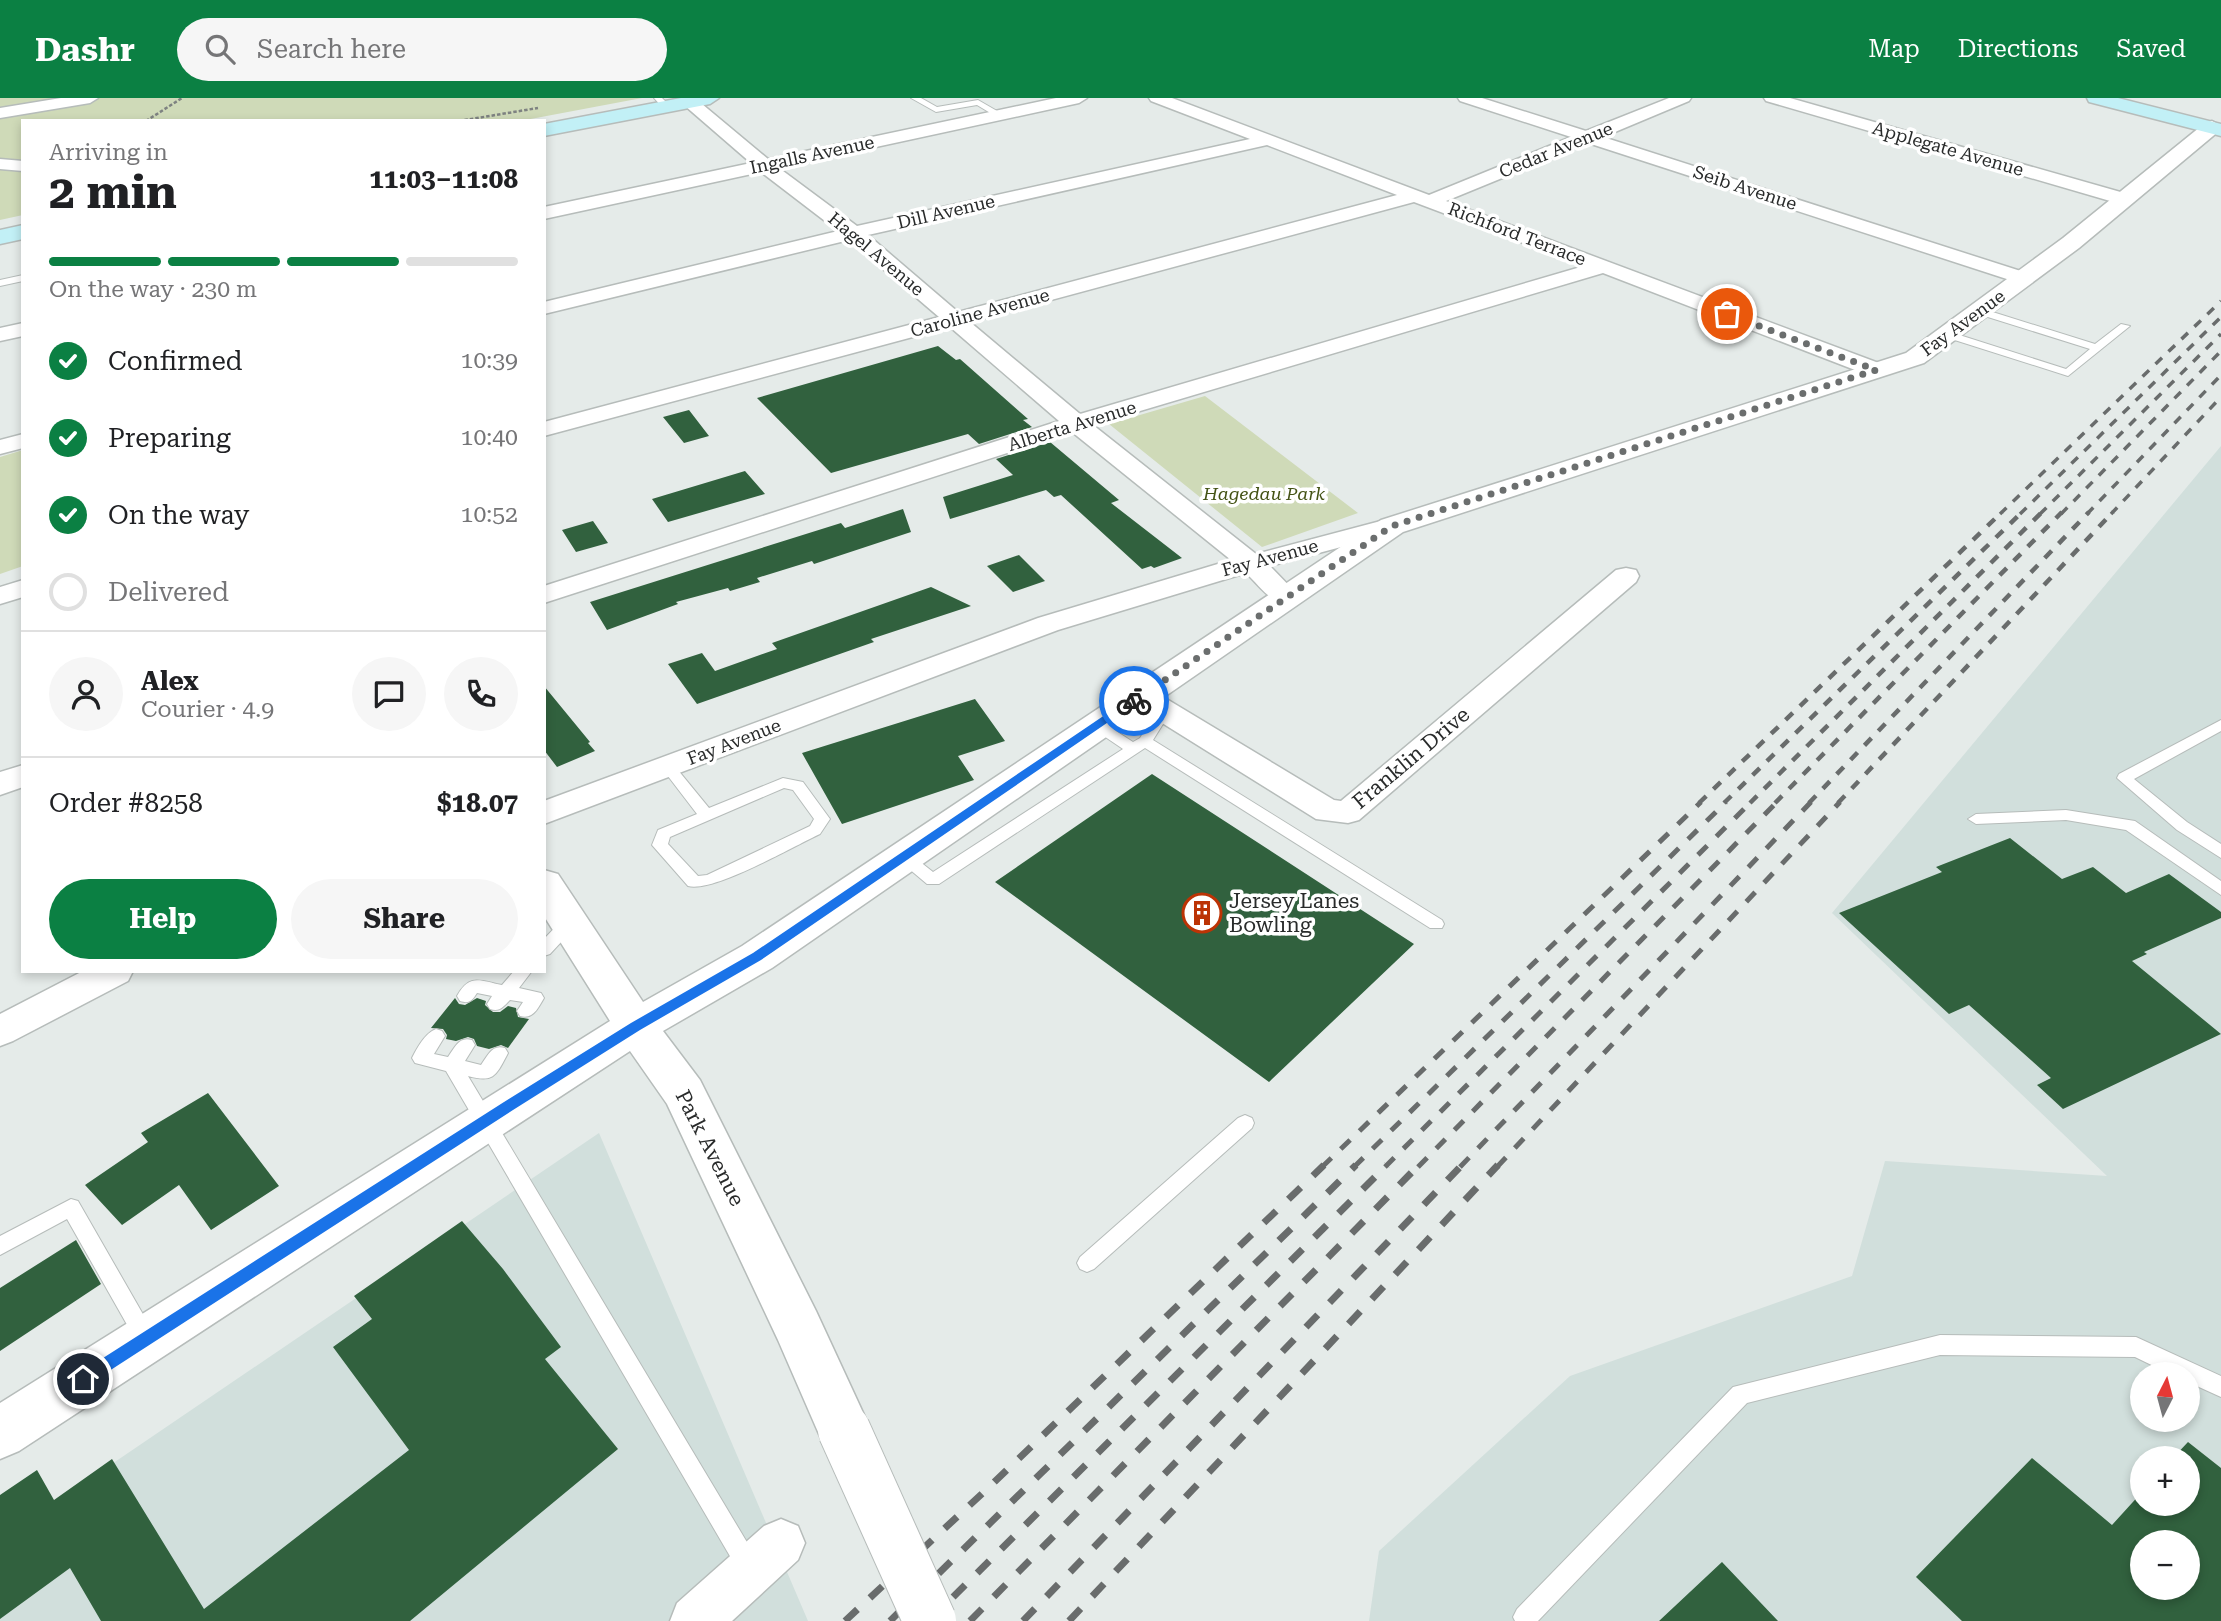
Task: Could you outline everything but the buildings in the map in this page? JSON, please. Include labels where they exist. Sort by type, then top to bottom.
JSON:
[{"type":"main road","points":[[546,130],[662,102],[690,102],[710,98]]},
{"type":"main road","points":[[2096,98],[2218,126]]},
{"type":"main road","points":[[0,237],[21,232]]},
{"type":"street","points":[[0,113],[90,98]]},
{"type":"street","name":"Ingalls Avenue","points":[[546,213],[1079,98]]},
{"type":"street","name":"Richford Terrace","points":[[1157,98],[1876,370]]},
{"type":"street","name":"Seib Avenue","points":[[1466,98],[2023,278]]},
{"type":"street","name":"Cedar Avenue","points":[[1423,199],[1586,138],[1683,98]]},
{"type":"street","name":"Applegate Avenue","points":[[1772,98],[2124,199]]},
{"type":"street","name":"Hagel Avenue","points":[[690,102],[764,165],[853,233],[1076,424],[1251,563],[1286,597]]},
{"type":"street","name":"Fay Avenue","points":[[546,812],[1048,624],[1251,563],[1392,526],[1914,358],[2023,278],[2218,126]]},
{"type":"street","name":"Dill Avenue","points":[[546,308],[853,233],[1268,140]]},
{"type":"street","points":[[0,164],[21,166]]},
{"type":"street","name":"Caroline Avenue","points":[[546,428],[1423,199]]},
{"type":"street","name":"Alberta Avenue","points":[[546,594],[1076,424],[1604,267]]},
{"type":"street","points":[[0,335],[21,330]]},
{"type":"street","points":[[0,447],[21,442]]},
{"type":"street","points":[[0,1433],[486,1120],[636,1026],[757,957],[1097,725],[1152,704],[1286,597],[1392,526]]},
{"type":"street","name":"Franklin Drive","points":[[1152,704],[1327,811],[1348,812],[1626,576]]},
{"type":"street","points":[[0,596],[21,589]]},
{"type":"street","points":[[0,784],[21,776]]},
{"type":"street","name":"Park Avenue","points":[[546,892],[557,936],[636,1026],[684,1093],[798,1328],[930,1621]]},
{"type":"street","points":[[0,1031],[111,973]]},
{"type":"street","points":[[695,1621],[766,1557]]},
{"type":"lane","points":[[915,98],[936,110],[978,102],[1000,115]]},
{"type":"lane","points":[[0,283],[21,278]]},
{"type":"lane","points":[[1979,311],[2097,348]]},
{"type":"lane","points":[[1947,334],[2068,373],[2125,326]]},
{"type":"lane","points":[[903,857],[933,880],[1139,745],[1152,704]]},
{"type":"lane","points":[[1097,725],[1139,745],[1436,924]]},
{"type":"lane","points":[[2221,725],[2124,778],[2182,826],[2221,852]]},
{"type":"lane","points":[[668,767],[706,815]]},
{"type":"lane","points":[[783,783],[798,786],[822,819],[815,830],[710,880],[694,882],[660,845],[663,834],[706,815],[783,783]]},
{"type":"lane","points":[[1976,819],[2066,816],[2130,825],[2221,888]]},
{"type":"lane","points":[[500,998],[522,973]]},
{"type":"lane","points":[[466,996],[473,986],[500,998],[535,998],[526,1011]]},
{"type":"lane","points":[[436,1037],[421,1058],[485,1073],[499,1053]]},
{"type":"lane","points":[[452,1065],[466,1045]]},
{"type":"lane","points":[[452,1065],[766,1557]]},
{"type":"lane","points":[[1087,1263],[1245,1123]]},
{"type":"lane","points":[[0,1246],[72,1206],[146,1339]]},
{"type":"lane","points":[[1525,1616],[1741,1394],[1940,1345],[2136,1347],[2221,1387]]},
{"type":"path","points":[[149,119],[182,98]]},
{"type":"path","points":[[471,119],[545,107]]},
{"type":"shaded area","points":[[2221,446],[2221,1621],[1369,1621],[1379,1551],[1570,1376],[1852,1276],[1885,1161],[2107,1176],[1832,913]]},
{"type":"shaded area","points":[[599,1133],[808,1621],[0,1621],[0,1540]]},
{"type":"green space","points":[[0,98],[642,98],[531,119],[21,119],[21,215],[0,220]]},
{"type":"green space","name":"Hagedau Park","points":[[1205,396],[1358,513],[1262,547],[1109,424]]},
{"type":"green space","points":[[21,451],[21,567],[0,574],[0,457]]},
{"type":"railway","points":[[2000,514],[2221,301]]},
{"type":"railway","points":[[2020,514],[2221,317]]},
{"type":"railway","points":[[2040,514],[2221,334]]},
{"type":"railway","points":[[2061,514],[2221,351]]},
{"type":"railway","points":[[2087,514],[2221,375]]},
{"type":"railway","points":[[2111,514],[2221,397]]},
{"type":"railway","points":[[1699,803],[2002,512]]},
{"type":"railway","points":[[1724,803],[2022,512]]},
{"type":"railway","points":[[1750,803],[2042,512]]},
{"type":"railway","points":[[1775,803],[2062,512]]},
{"type":"railway","points":[[1809,803],[2089,512]]},
{"type":"railway","points":[[1838,803],[2113,512]]},
{"type":"railway","points":[[1322,1167],[1701,802]]},
{"type":"railway","points":[[1354,1167],[1726,802]]},
{"type":"railway","points":[[1385,1167],[1751,802]]},
{"type":"railway","points":[[1418,1167],[1777,802]]},
{"type":"railway","points":[[1460,1167],[1811,802]]},
{"type":"railway","points":[[1497,1167],[1840,802]]},
{"type":"railway","points":[[845,1621],[986,1490],[1324,1165]]},
{"type":"railway","points":[[890,1621],[1356,1165]]},
{"type":"railway","points":[[929,1621],[1387,1165]]},
{"type":"railway","points":[[970,1621],[1419,1165]]},
{"type":"railway","points":[[1023,1621],[1462,1165]]},
{"type":"railway","points":[[1069,1621],[1498,1165]]},
{"type":"way so far","points":[[1134,701],[1392,526],[1876,370],[1727,314]]},
{"type":"place","name":"Jersey Lanes Bowling","points":[[1202,913]]},
{"type":"route","points":[[83,1379],[508,1106],[636,1026],[757,957],[1134,701]]}]
